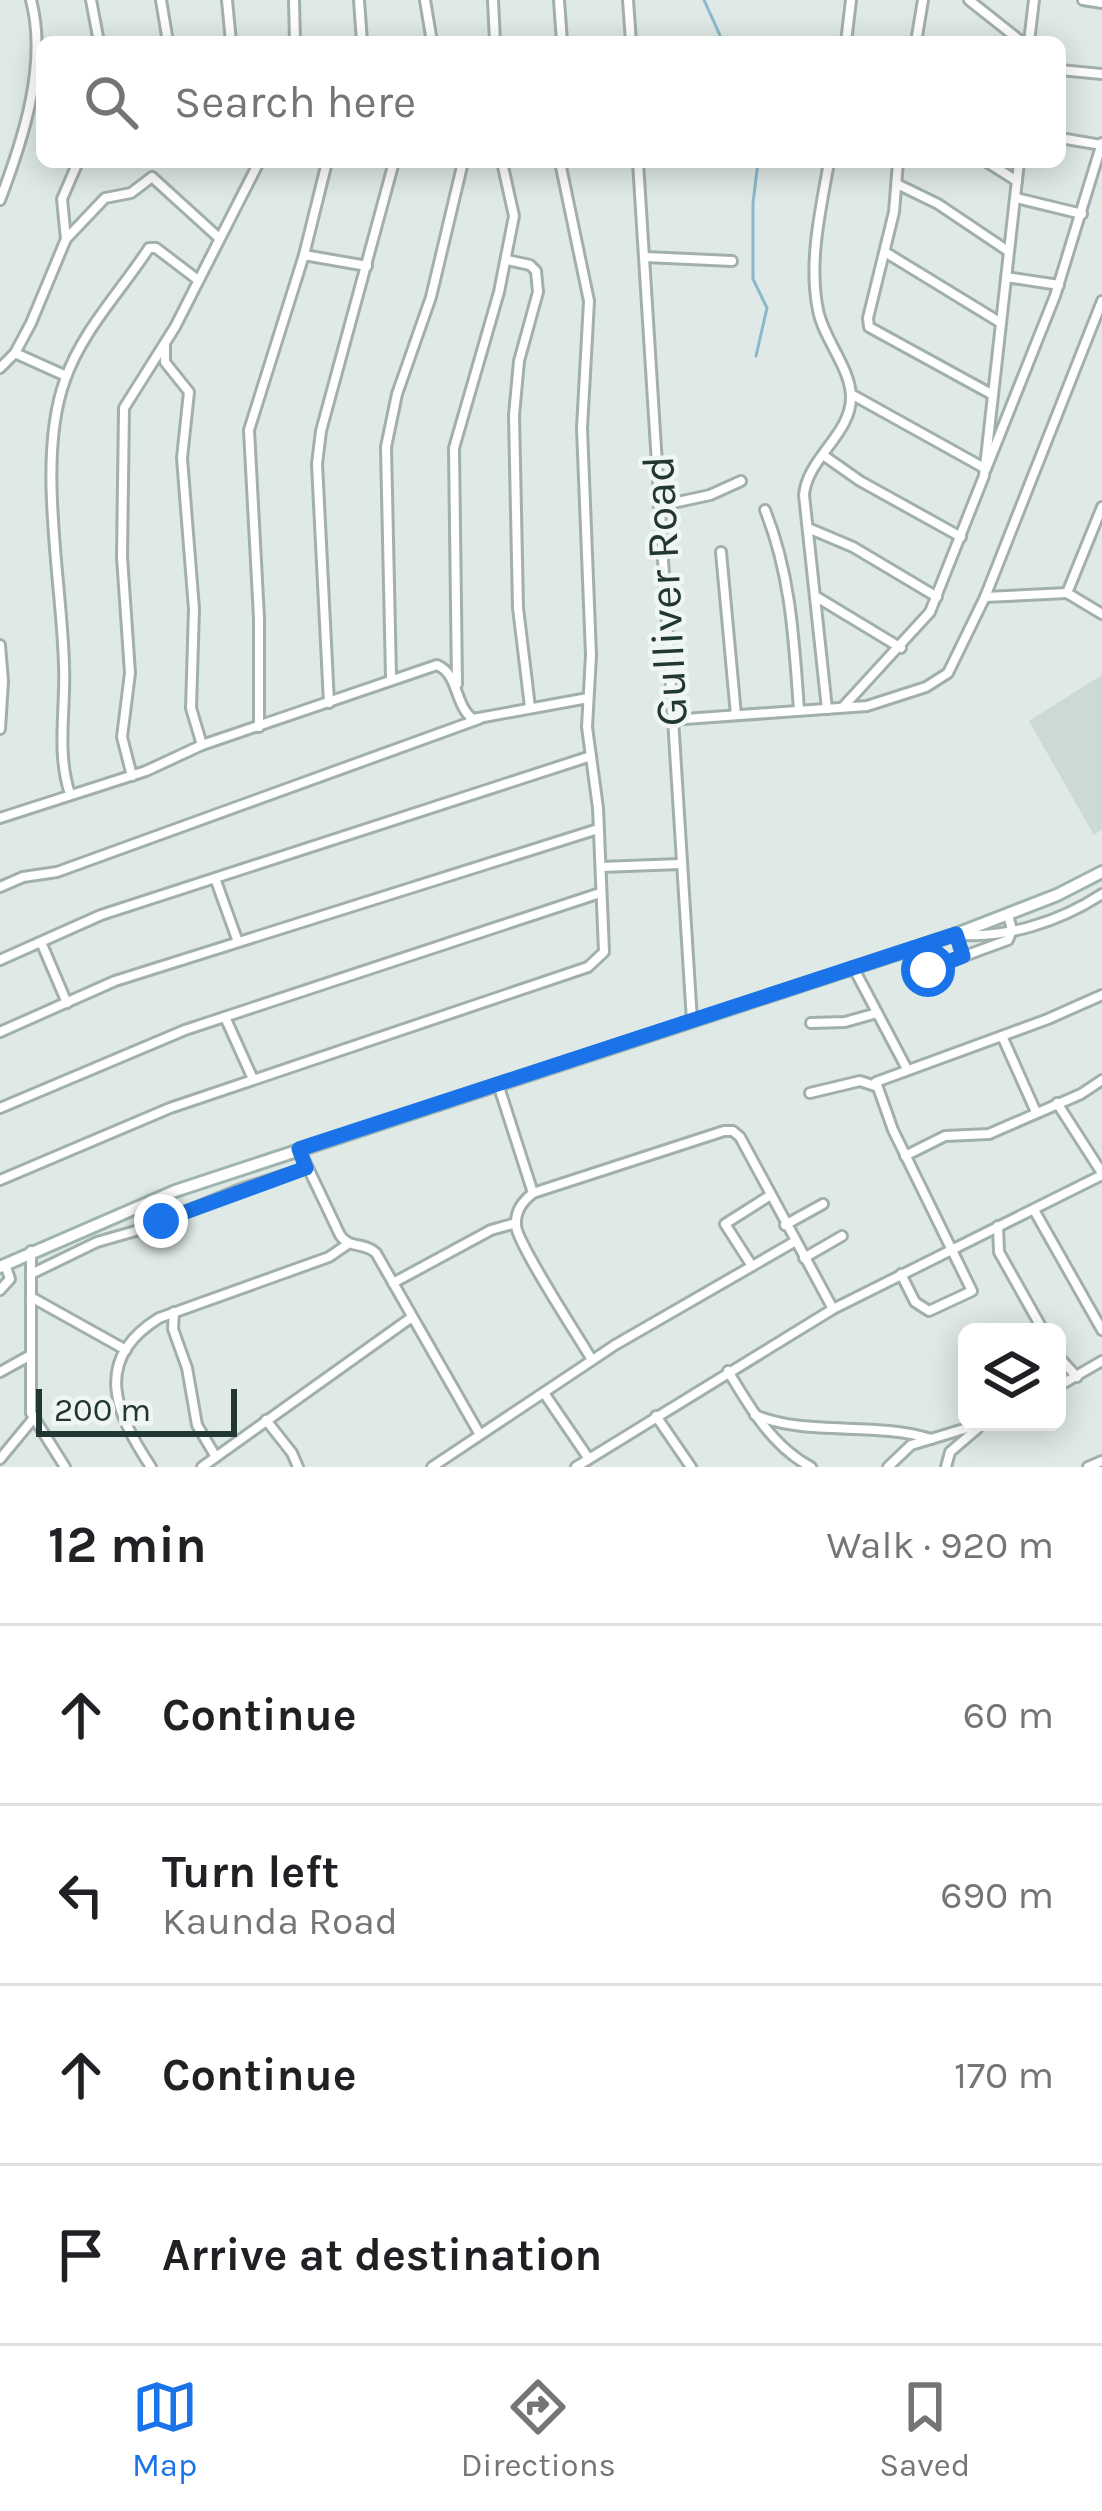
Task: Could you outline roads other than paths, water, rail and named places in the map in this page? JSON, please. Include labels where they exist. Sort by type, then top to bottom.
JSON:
[{"type":"main road","points":[[2,1266],[164,1196],[956,934],[1102,872]]},
{"type":"street","points":[[31,0],[36,36]]},
{"type":"street","points":[[91,0],[98,36]]},
{"type":"street","points":[[161,0],[167,36]]},
{"type":"street","points":[[227,0],[230,36]]},
{"type":"street","points":[[294,0],[295,36]]},
{"type":"street","points":[[359,0],[362,36]]},
{"type":"street","points":[[425,0],[431,36]]},
{"type":"street","points":[[493,0],[495,36]]},
{"type":"street","points":[[559,0],[562,36]]},
{"type":"street","points":[[628,0],[631,36]]},
{"type":"street","points":[[847,36],[850,0]]},
{"type":"street","points":[[917,36],[923,0]]},
{"type":"street","points":[[969,0],[1018,36]]},
{"type":"street","points":[[1027,36],[1034,0]]},
{"type":"street","points":[[1083,0],[1102,3]]},
{"type":"street","points":[[0,200],[36,60]]},
{"type":"street","points":[[1066,71],[1102,74]]},
{"type":"street","points":[[842,708],[901,648],[938,597],[1059,285],[1102,144],[1066,139]]},
{"type":"street","points":[[66,239],[62,199],[75,168]]},
{"type":"street","points":[[131,776],[122,736],[130,673],[122,557],[122,420],[136,384],[165,343],[253,168]]},
{"type":"street","points":[[259,727],[259,618],[249,430],[304,255],[326,168]]},
{"type":"street","points":[[328,703],[317,464],[321,431],[392,168]]},
{"type":"street","points":[[391,678],[386,447],[397,394],[431,297],[462,168]]},
{"type":"street","points":[[459,700],[454,654],[454,448],[506,260],[514,210],[504,168]]},
{"type":"street","points":[[0,1180],[170,1108],[506,998],[600,958],[605,945],[588,698],[591,655],[581,428],[590,301],[561,168]]},
{"type":"street","name":"Gulliver Road","points":[[638,168],[692,1021]]},
{"type":"street","points":[[828,168],[816,252],[817,308],[851,394],[986,469]]},
{"type":"street","points":[[898,168],[885,252],[868,319],[871,330],[993,395]]},
{"type":"street","points":[[996,168],[1016,181]]},
{"type":"street","points":[[986,469],[1018,168]]},
{"type":"street","points":[[0,368],[15,353],[66,239],[105,198],[131,193],[152,177],[219,239]]},
{"type":"street","points":[[897,184],[938,204],[1008,251]]},
{"type":"street","points":[[1016,198],[1082,214]]},
{"type":"street","points":[[70,794],[62,771],[64,666],[52,460],[59,397],[92,330],[149,248],[156,248],[198,280]]},
{"type":"street","points":[[885,252],[1001,322]]},
{"type":"street","points":[[304,255],[367,266]]},
{"type":"street","points":[[645,257],[732,262]]},
{"type":"street","points":[[506,260],[530,265],[536,271],[538,292],[519,361],[514,416],[518,608],[530,707]]},
{"type":"street","points":[[1006,277],[1059,285]]},
{"type":"street","points":[[671,720],[868,706],[940,680],[954,663],[986,597],[1102,301]]},
{"type":"street","points":[[165,343],[165,362],[189,392],[182,458],[194,610],[191,716],[202,746]]},
{"type":"street","points":[[15,353],[66,376]]},
{"type":"street","points":[[827,709],[805,483],[839,429],[851,394]]},
{"type":"street","points":[[823,454],[860,481],[961,537]]},
{"type":"street","points":[[659,506],[710,495],[741,481]]},
{"type":"street","points":[[1067,593],[1102,507]]},
{"type":"street","points":[[765,510],[790,593],[799,710]]},
{"type":"street","points":[[806,527],[854,548],[938,597]]},
{"type":"street","points":[[721,552],[736,715]]},
{"type":"street","points":[[986,597],[1067,593],[1102,614]]},
{"type":"street","points":[[814,596],[901,648]]},
{"type":"street","points":[[0,645],[0,729]]},
{"type":"street","points":[[0,818],[131,776],[391,678],[442,666],[466,714],[480,719]]},
{"type":"street","points":[[0,887],[23,877],[57,872],[480,719],[588,698]]},
{"type":"street","points":[[0,960],[101,916],[591,757]]},
{"type":"street","points":[[0,1032],[116,981],[598,829]]},
{"type":"street","points":[[601,867],[680,864]]},
{"type":"street","points":[[216,881],[238,942]]},
{"type":"street","points":[[0,1108],[154,1042],[600,893]]},
{"type":"street","points":[[1059,894],[1088,903]]},
{"type":"street","points":[[1059,894],[1064,913]]},
{"type":"street","points":[[963,956],[956,934],[1012,931],[1102,894]]},
{"type":"street","points":[[915,974],[1008,940],[1012,931],[1008,915]]},
{"type":"street","points":[[41,942],[67,1003]]},
{"type":"street","points":[[854,968],[907,1069]]},
{"type":"street","points":[[875,1085],[1102,995]]},
{"type":"street","points":[[811,1023],[845,1022],[878,1013]]},
{"type":"street","points":[[225,1017],[253,1079]]},
{"type":"street","points":[[1001,1036],[1036,1112]]},
{"type":"street","points":[[905,1156],[936,1139],[964,1134],[981,1137],[1102,1080]]},
{"type":"street","points":[[810,1093],[860,1081],[875,1085]]},
{"type":"street","points":[[498,1084],[533,1193]]},
{"type":"street","points":[[875,1085],[972,1291],[929,1312],[915,1302],[901,1274]]},
{"type":"street","points":[[576,1467],[833,1310],[1102,1174],[1057,1103]]},
{"type":"street","points":[[592,1360],[524,1247],[516,1223],[518,1210],[533,1193],[724,1131],[740,1137],[833,1310]]},
{"type":"street","points":[[299,1149],[348,1244]]},
{"type":"street","points":[[31,1274],[98,1242],[306,1168]]},
{"type":"street","points":[[164,1196],[172,1216]]},
{"type":"street","points":[[752,1266],[725,1224],[769,1196]]},
{"type":"street","points":[[784,1225],[823,1204]]},
{"type":"street","points":[[138,1206],[146,1228]]},
{"type":"street","points":[[1034,1210],[1102,1330]]},
{"type":"street","points":[[393,1283],[491,1230],[516,1223]]},
{"type":"street","points":[[998,1226],[999,1252],[1039,1323]]},
{"type":"street","points":[[804,1258],[842,1237]]},
{"type":"street","points":[[432,1467],[592,1360],[794,1242]]},
{"type":"street","points":[[151,1467],[117,1407],[119,1370],[126,1350],[150,1323],[329,1257],[348,1244],[371,1248],[479,1433]]},
{"type":"street","points":[[31,1252],[33,1419],[64,1467]]},
{"type":"street","points":[[0,1290],[10,1280],[2,1266]]},
{"type":"street","points":[[31,1297],[126,1350]]},
{"type":"street","points":[[174,1312],[173,1329],[188,1368],[197,1425],[216,1457]]},
{"type":"street","points":[[202,1467],[412,1317]]},
{"type":"street","points":[[0,1372],[29,1356]]},
{"type":"street","points":[[1066,1382],[1102,1361]]},
{"type":"street","points":[[1066,1365],[1077,1377]]},
{"type":"street","points":[[728,1372],[755,1415],[788,1454],[811,1467]]},
{"type":"street","points":[[544,1393],[589,1459]]},
{"type":"street","points":[[656,1415],[691,1467]]},
{"type":"street","points":[[755,1415],[788,1424],[895,1430],[931,1439]]},
{"type":"street","points":[[0,1459],[33,1419]]},
{"type":"street","points":[[266,1420],[298,1467]]},
{"type":"street","points":[[888,1467],[902,1450],[958,1431]]},
{"type":"street","points":[[946,1467],[950,1452],[977,1431]]},
{"type":"street","points":[[1088,1467],[1102,1461]]},
{"type":"waterway","points":[[704,0],[720,36]]},
{"type":"waterway","points":[[756,356],[767,308],[753,279],[757,168]]}]
